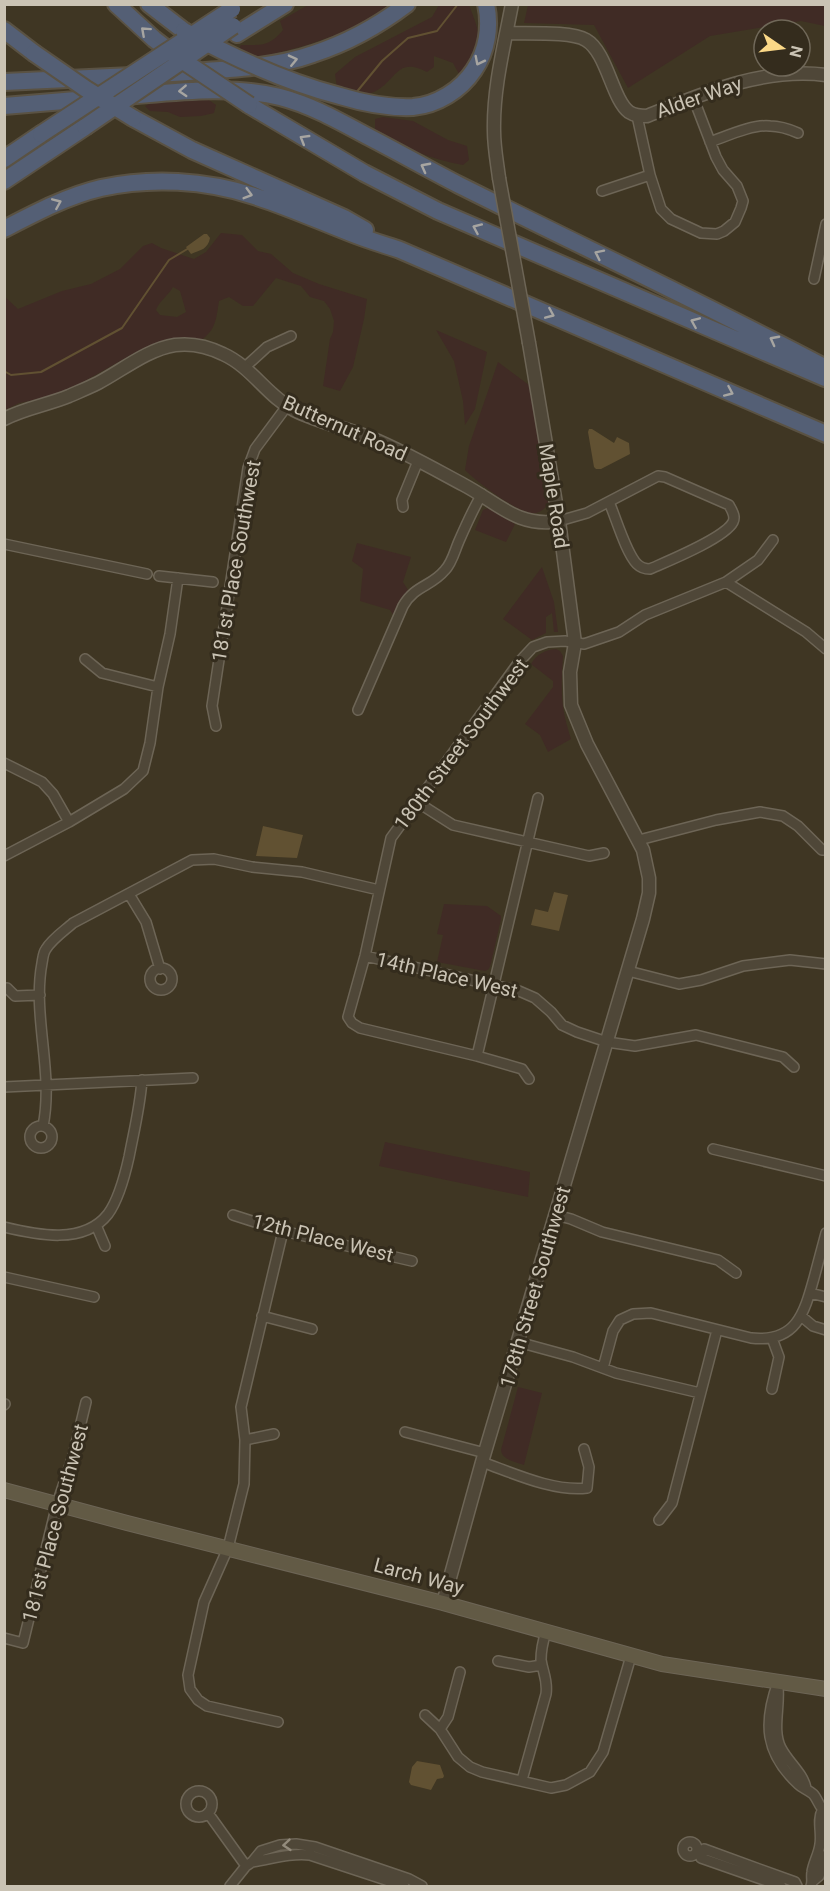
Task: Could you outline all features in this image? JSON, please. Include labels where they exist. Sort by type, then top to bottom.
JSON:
[{"type":"highway","points":[[116,4],[176,56],[249,105],[364,173],[438,211],[825,378]]},
{"type":"highway","points":[[149,4],[184,31],[244,62],[303,86],[357,101],[400,107],[427,104],[447,96],[471,76],[486,43],[488,25],[486,4]]},
{"type":"highway","points":[[4,159],[155,61],[265,4]]},
{"type":"highway","points":[[4,181],[86,127],[235,18],[285,4]]},
{"type":"highway","points":[[4,82],[110,78],[268,65],[312,55],[353,38],[384,21],[406,4]]},
{"type":"highway","points":[[4,30],[86,90],[133,118],[200,153],[344,218],[400,250]]},
{"type":"highway","points":[[4,106],[190,91],[244,92],[282,98],[334,118],[443,177],[738,321],[825,368]]},
{"type":"highway","points":[[4,229],[55,204],[91,191],[132,183],[169,182],[209,185],[253,195],[351,234],[400,250],[825,434]]},
{"type":"main road","name":"Larch Way","points":[[4,1490],[443,1602],[662,1664],[825,1689]]},
{"type":"street","name":"Maple Road","points":[[512,4],[498,85],[494,129],[495,152],[559,521],[575,643],[569,688],[572,705],[587,744],[639,840],[647,861],[649,883],[645,911],[628,971]]},
{"type":"street","name":"Alder Way","points":[[507,33],[572,35],[587,40],[598,53],[622,103],[629,112],[637,116],[647,116],[740,81],[811,73],[825,75]]},
{"type":"street","points":[[637,116],[650,175],[661,209],[670,219],[701,233],[724,231],[735,222],[743,201],[741,193],[716,157],[693,97]]},
{"type":"street","points":[[710,142],[767,125],[782,127],[798,133]]},
{"type":"street","points":[[602,191],[650,175]]},
{"type":"street","points":[[814,279],[825,224]]},
{"type":"street","points":[[245,367],[267,347],[291,336]]},
{"type":"street","name":"Butternut Road","points":[[4,419],[21,410],[66,398],[97,384],[140,359],[175,345],[208,348],[224,354],[245,367],[278,400],[297,411],[372,438],[418,460],[482,494],[520,519],[544,524],[559,521]]},
{"type":"street","name":"181st Place Southwest","points":[[216,726],[212,706],[248,468],[255,449],[287,406]]},
{"type":"street","points":[[403,507],[402,500],[418,460]]},
{"type":"street","points":[[559,521],[587,513],[658,476],[729,505],[734,520],[728,529],[708,542],[650,569],[641,567],[631,556],[609,502]]},
{"type":"street","points":[[358,710],[409,595],[437,579],[447,568],[482,494]]},
{"type":"street","name":"180th Street Southwest","points":[[477,1056],[360,1028],[348,1017],[365,956],[391,838],[533,647],[547,642],[565,641],[584,644],[619,632],[645,615],[726,582],[758,560],[773,540]]},
{"type":"street","points":[[4,544],[147,574]]},
{"type":"street","points":[[159,576],[213,582]]},
{"type":"street","points":[[4,856],[69,822],[124,789],[143,771],[170,634],[178,578]]},
{"type":"street","points":[[726,582],[806,632],[825,649]]},
{"type":"street","points":[[85,659],[102,673],[158,687]]},
{"type":"street","points":[[4,763],[42,782],[69,822]]},
{"type":"street","points":[[529,1079],[522,1069],[477,1056],[537,798]]},
{"type":"street","points":[[417,802],[453,825],[589,856],[604,853]]},
{"type":"street","points":[[639,840],[716,820],[760,812],[783,816],[798,826],[824,850]]},
{"type":"street","points":[[43,1126],[46,1111],[46,1085],[40,974],[45,951],[57,936],[73,923],[192,860],[214,859],[252,867],[304,872],[379,890]]},
{"type":"street","points":[[129,894],[146,922],[160,969]]},
{"type":"street","name":"14th Place West","points":[[365,956],[519,991],[534,998],[562,1025],[607,1042],[635,1046],[696,1035],[783,1057],[794,1067]]},
{"type":"street","points":[[628,971],[679,984],[701,980],[742,966],[790,960],[825,964]]},
{"type":"street","name":"178th Street Southwest","points":[[443,1602],[628,971]]},
{"type":"street","points":[[5,987],[15,996],[40,995]]},
{"type":"street","points":[[4,1087],[193,1078]]},
{"type":"street","points":[[4,1227],[31,1233],[56,1235],[80,1233],[96,1225],[109,1213],[126,1168],[140,1105],[142,1080]]},
{"type":"street","points":[[713,1149],[825,1176]]},
{"type":"street","name":"12th Place West","points":[[233,1215],[283,1231],[412,1261]]},
{"type":"street","points":[[556,1215],[602,1232],[718,1260],[736,1273]]},
{"type":"street","points":[[96,1225],[105,1246]]},
{"type":"street","points":[[278,1722],[207,1706],[198,1700],[190,1689],[188,1675],[204,1602],[228,1548],[244,1484],[241,1407],[283,1231]]},
{"type":"street","points":[[603,1368],[613,1331],[620,1320],[633,1314],[651,1313],[752,1338],[765,1339],[777,1336],[801,1316],[805,1309],[825,1237]]},
{"type":"street","points":[[4,1277],[94,1297]]},
{"type":"street","points":[[810,1293],[825,1297]]},
{"type":"street","points":[[801,1316],[813,1326],[825,1330]]},
{"type":"street","points":[[262,1317],[312,1329]]},
{"type":"street","points":[[659,1520],[672,1503],[717,1330]]},
{"type":"street","points":[[772,1389],[779,1357],[777,1336]]},
{"type":"street","points":[[519,1342],[573,1357],[616,1373],[700,1393]]},
{"type":"street","name":"181st Place Southwest","points":[[4,1638],[24,1643],[57,1504],[73,1456],[86,1402]]},
{"type":"street","points":[[405,1432],[484,1457],[535,1481],[576,1489],[587,1488],[589,1467],[584,1449]]},
{"type":"street","points":[[244,1440],[274,1434]]},
{"type":"street","points":[[522,1780],[548,1684],[542,1665],[542,1646],[546,1632]]},
{"type":"street","points":[[425,1715],[440,1729],[458,1757],[470,1767],[482,1772],[551,1788],[566,1785],[590,1772],[603,1752],[631,1656]]},
{"type":"street","points":[[498,1661],[529,1668],[542,1665]]},
{"type":"street","points":[[440,1729],[448,1717],[460,1672]]},
{"type":"street","points":[[778,1682],[778,1740],[781,1749],[804,1780],[806,1788],[821,1795],[824,1812],[819,1816],[820,1844],[812,1874],[812,1884]]},
{"type":"street","points":[[208,1813],[249,1864]]},
{"type":"street","points":[[230,1887],[261,1851],[280,1845],[296,1844],[315,1847],[409,1879],[422,1887]]},
{"type":"street","points":[[781,1887],[701,1858],[698,1852],[704,1850],[795,1882],[797,1887]]},
{"type":"street","points":[[249,1864],[283,1855],[310,1855],[404,1887]]},
{"type":"street","points":[[812,1884],[819,1876],[825,1855]]},
{"type":"shaded area","points":[[308,5],[391,5],[350,30],[307,45],[270,55],[250,57],[238,51],[241,45],[259,45],[273,40],[283,30],[280,21]]},
{"type":"shaded area","points":[[439,5],[469,5],[477,27],[479,42],[477,49],[460,76],[453,63],[434,56],[434,67],[427,72],[417,68],[403,68],[374,92],[365,94],[337,88],[335,74],[355,57],[432,17]]},
{"type":"shaded area","points":[[528,5],[825,5],[825,26],[812,23],[812,18],[752,18],[752,29],[710,36],[628,88],[594,25],[524,23]]},
{"type":"shaded area","points":[[209,100],[216,105],[214,113],[201,116],[180,117],[168,112],[150,111],[145,106],[155,101]]},
{"type":"shaded area","points":[[383,117],[413,121],[448,140],[467,146],[469,160],[463,165],[452,163],[395,142],[375,130],[375,119]]},
{"type":"shaded area","points":[[221,233],[242,235],[258,251],[271,254],[293,273],[367,299],[353,367],[340,391],[323,386],[334,321],[330,309],[324,301],[310,297],[301,286],[276,278],[253,306],[243,306],[229,297],[219,301],[212,329],[200,341],[175,338],[165,340],[138,351],[60,395],[19,403],[5,410],[4,296],[18,309],[62,291],[91,284],[120,269],[143,246],[152,243],[194,259],[206,252]],"holes":[[[173,287],[180,291],[186,312],[177,317],[160,315],[156,310]]]},
{"type":"shaded area","points":[[204,234],[210,238],[208,245],[191,254],[186,247]]},
{"type":"shaded area","points":[[436,330],[487,352],[475,409],[465,425],[463,401],[454,361]]},
{"type":"shaded area","points":[[498,362],[529,385],[550,501],[536,513],[529,513],[510,504],[465,470],[469,446]]},
{"type":"shaded area","points":[[589,429],[614,443],[617,437],[629,443],[630,454],[601,469],[596,469]]},
{"type":"shaded area","points":[[488,508],[515,524],[506,542],[475,530],[483,510]]},
{"type":"shaded area","points":[[357,543],[411,557],[403,582],[408,590],[394,616],[390,610],[360,601],[363,569],[352,561]]},
{"type":"shaded area","points":[[542,567],[554,602],[558,632],[554,632],[552,613],[546,617],[546,633],[532,640],[503,619]]},
{"type":"shaded area","points":[[556,649],[563,656],[562,698],[571,739],[548,752],[540,735],[525,724],[553,687],[553,681],[531,664],[542,653]]},
{"type":"shaded area","points":[[263,826],[303,835],[297,858],[256,856]]},
{"type":"shaded area","points":[[554,892],[568,895],[559,931],[531,925],[535,909],[548,912]]},
{"type":"shaded area","points":[[444,904],[487,906],[501,916],[489,969],[485,971],[437,962],[443,935],[437,934]]},
{"type":"shaded area","points":[[385,1142],[530,1172],[528,1197],[379,1166]]},
{"type":"shaded area","points":[[518,1387],[542,1393],[524,1465],[513,1462],[504,1456],[501,1450]]},
{"type":"shaded area","points":[[417,1761],[440,1765],[444,1776],[437,1779],[431,1790],[411,1785],[409,1782],[412,1767]]},
{"type":"waterway","points":[[355,94],[382,61],[408,38],[437,31],[458,4]]},
{"type":"waterway","points":[[4,371],[11,375],[41,372],[122,328],[169,260],[189,248]]}]
